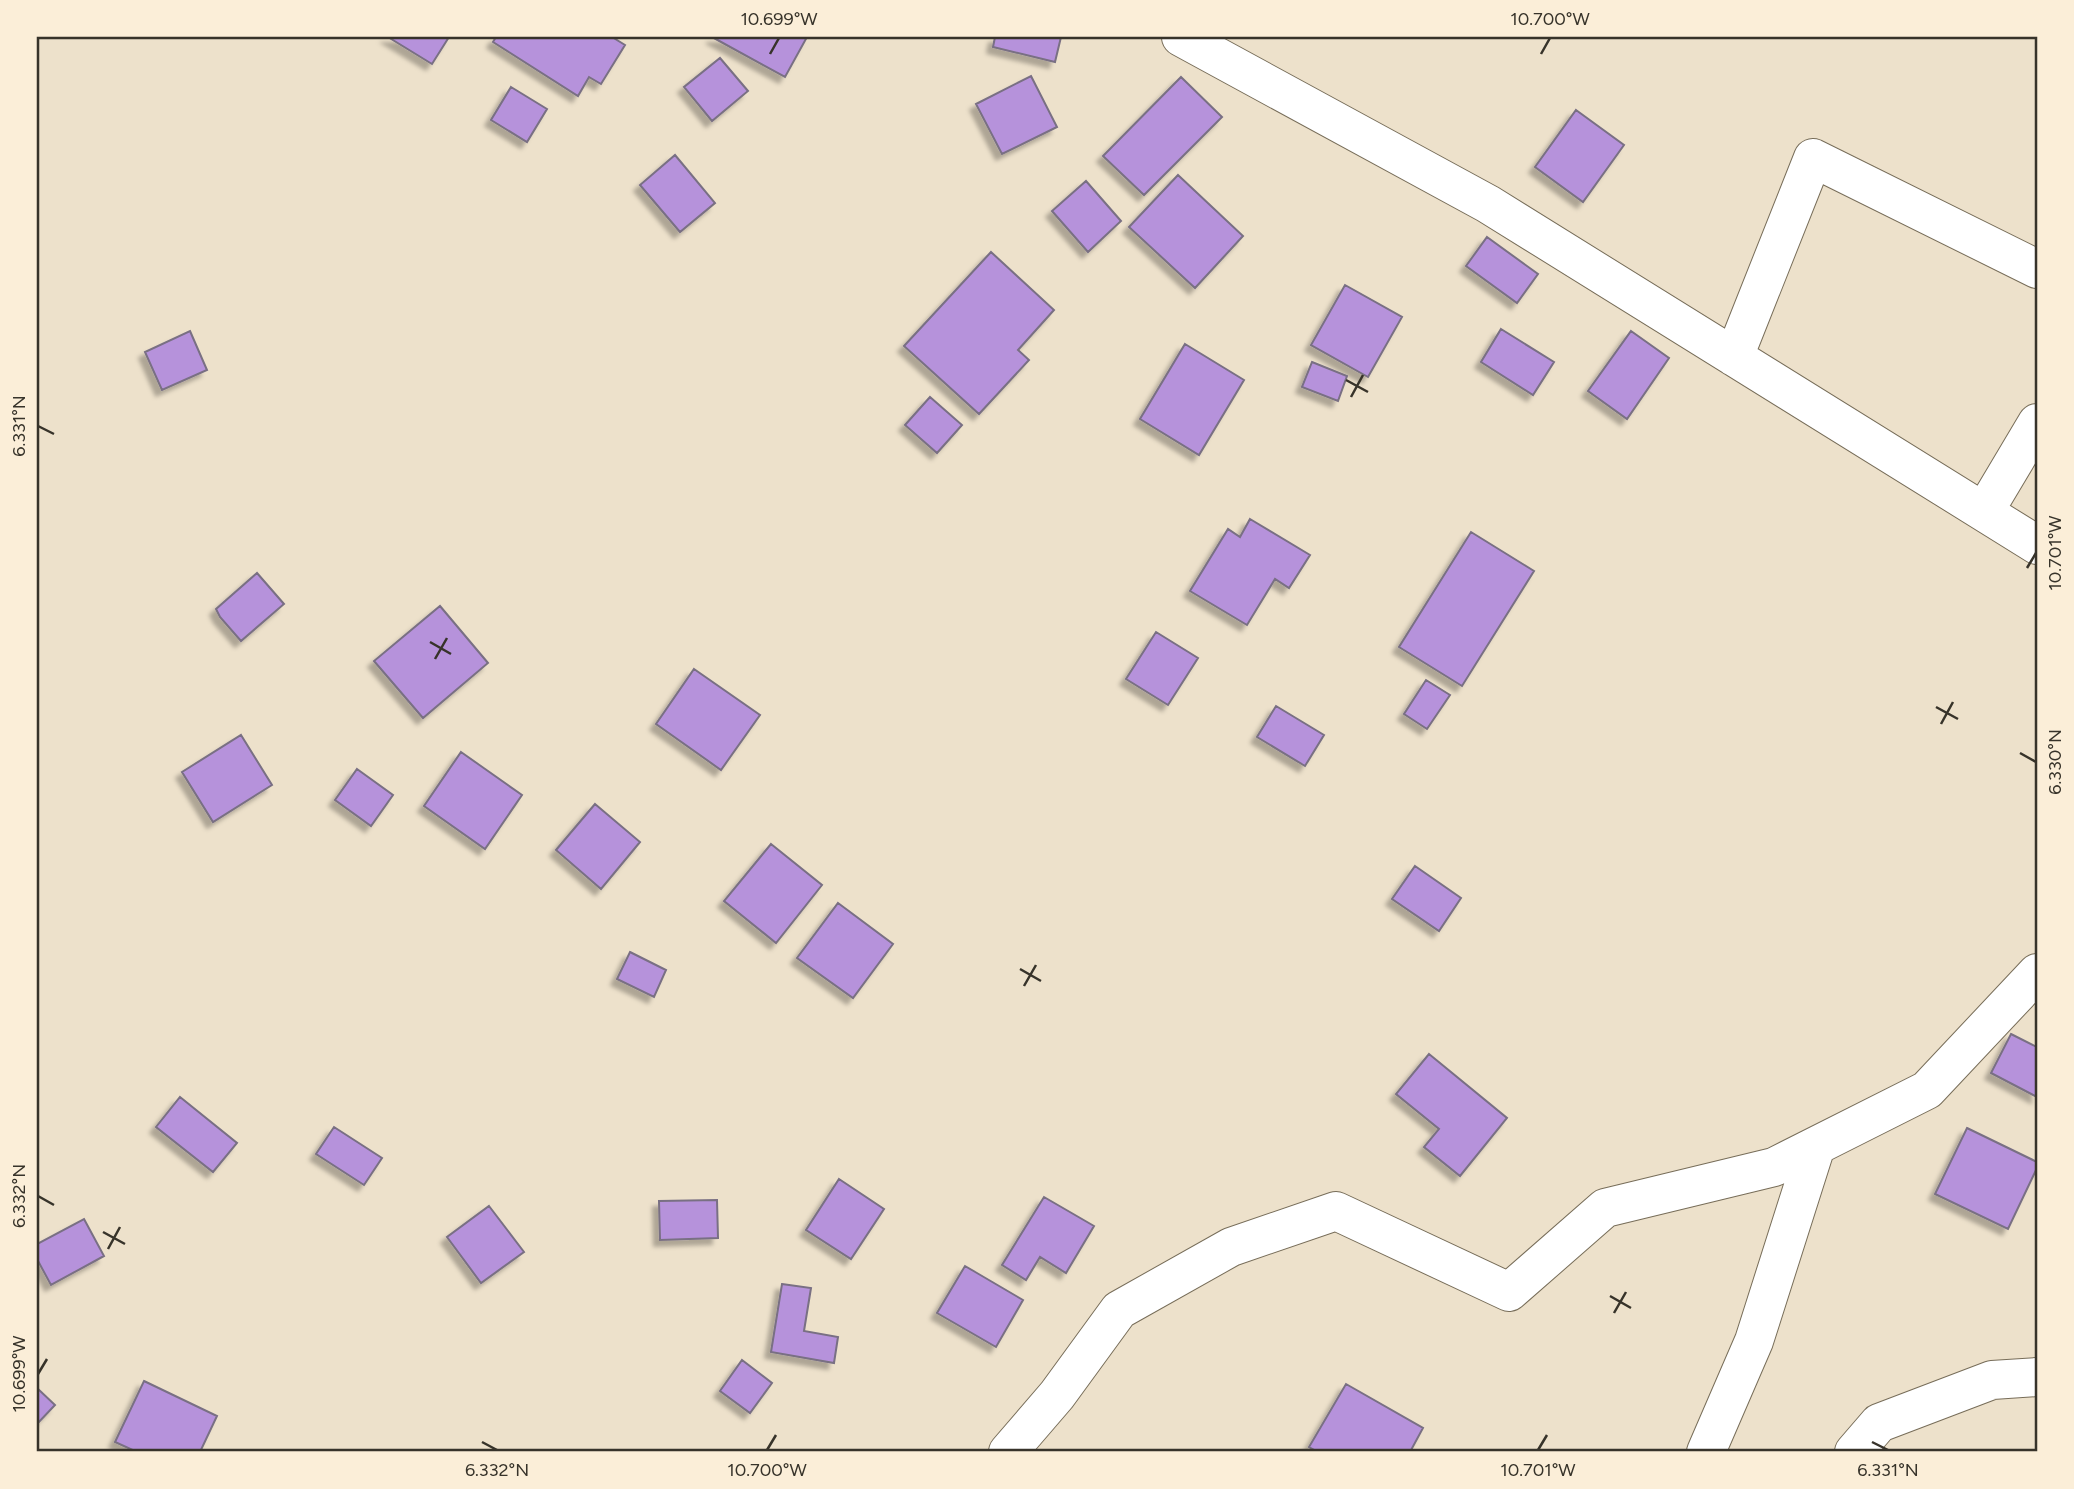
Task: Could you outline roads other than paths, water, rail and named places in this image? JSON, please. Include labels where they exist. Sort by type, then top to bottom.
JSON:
[{"type":"street","points":[[1181,37],[1488,204],[2037,545]]},
{"type":"street","points":[[1734,357],[1813,158],[2037,269]]},
{"type":"street","points":[[1984,512],[2037,423]]},
{"type":"street","points":[[1008,1452],[1057,1395],[1119,1310],[1231,1247],[1336,1210],[1509,1292],[1605,1208],[1774,1167],[1927,1090],[2037,973]]},
{"type":"street","points":[[1706,1452],[1754,1341],[1816,1146]]},
{"type":"street","points":[[1854,1452],[1879,1423],[1992,1380],[2037,1377]]}]
